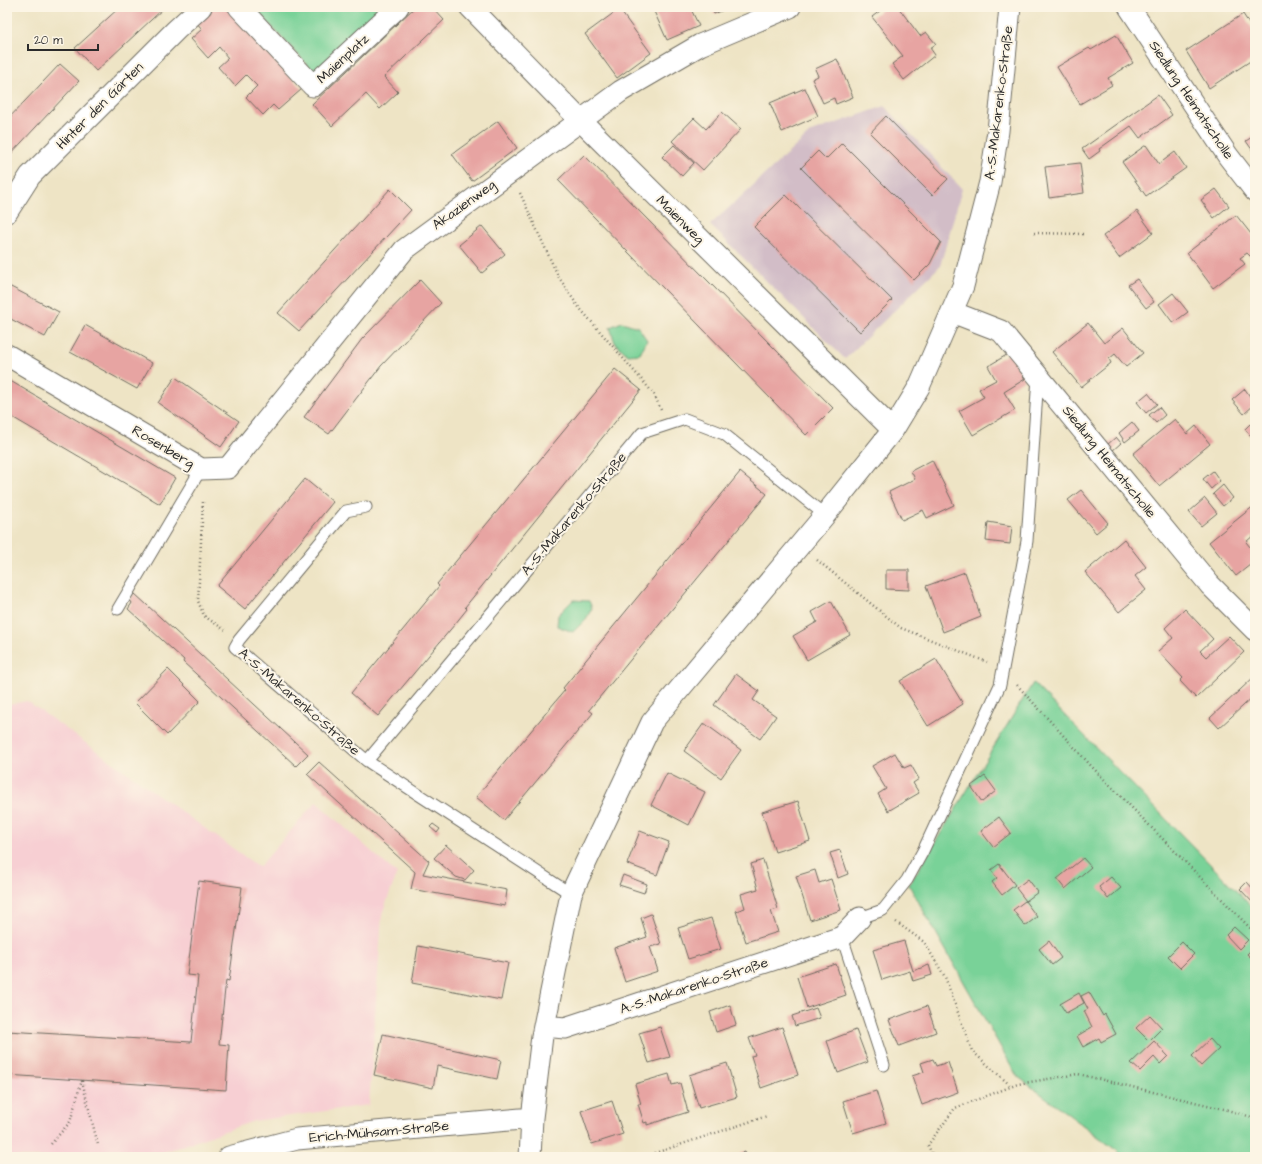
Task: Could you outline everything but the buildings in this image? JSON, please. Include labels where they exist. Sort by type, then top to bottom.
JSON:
[{"type":"street","name":"Hinter den Gärten","points":[[7,212],[30,176],[170,35],[201,7]]},
{"type":"street","name":"Maienplatz","points":[[239,7],[313,86],[398,7]]},
{"type":"street","name":"Maienweg","points":[[470,7],[580,120],[892,430]]},
{"type":"street","name":"Akazienweg","points":[[201,469],[228,468],[404,250],[621,91],[700,45],[790,7]]},
{"type":"street","name":"A.-S.-Makarenko-Straße","points":[[530,1157],[532,1118],[544,1026],[572,894],[652,722],[825,515],[892,430],[919,387],[963,286],[990,182],[998,131],[1010,7]]},
{"type":"street","name":"Siedlung Heimatscholle","points":[[1129,7],[1228,156],[1255,191]]},
{"type":"street","name":"Siedlung Heimatscholle","points":[[952,312],[1001,331],[1210,584],[1255,630]]},
{"type":"street","name":"Rosenberg","points":[[7,355],[201,469]]},
{"type":"street","name":"A.-S.-Makarenko-Straße","points":[[544,1026],[565,1028],[842,937],[860,918]]},
{"type":"street","name":"Erich-Mühsam-Straße","points":[[229,1157],[297,1139],[532,1118]]},
{"type":"lane","points":[[860,918],[883,910],[907,880],[923,851],[1000,685],[1027,541],[1038,376]]},
{"type":"lane","name":"A.-S.-Makarenko-Straße","points":[[367,761],[642,433],[685,419],[724,434],[825,515]]},
{"type":"lane","name":"Rosenberg","points":[[118,609],[201,469]]},
{"type":"lane","name":"A.-S.-Makarenko-Straße","points":[[366,507],[346,511],[239,640],[235,647],[367,761],[572,894]]},
{"type":"lane","points":[[842,937],[884,1065]]},
{"type":"path","points":[[510,171],[558,276],[577,305],[654,394],[668,425]]},
{"type":"path","points":[[1034,233],[1085,234]]},
{"type":"path","points":[[201,469],[204,484],[198,601],[204,616],[239,640]]},
{"type":"path","points":[[799,545],[901,628],[1003,669],[1094,769],[1255,933]]},
{"type":"path","points":[[883,910],[890,918],[924,942],[945,977],[972,1050],[984,1063],[1012,1086]]},
{"type":"path","points":[[933,1157],[928,1145],[955,1108],[1018,1084],[1078,1074],[1224,1109],[1255,1118]]},
{"type":"path","points":[[51,1144],[70,1122],[82,1080],[98,1145]]},
{"type":"path","points":[[643,1157],[767,1116]]},
{"type":"shaded area","points":[[885,106],[962,189],[940,266],[845,359],[710,225],[811,132]]},
{"type":"shaded area","points":[[27,701],[259,867],[316,802],[397,874],[382,914],[369,1105],[254,1121],[150,1157],[7,1157],[7,705]]},
{"type":"green space","points":[[253,7],[384,7],[315,73]]},
{"type":"green space","points":[[622,322],[638,327],[647,340],[640,354],[628,355],[615,343],[610,327]]},
{"type":"green space","points":[[573,600],[589,601],[592,608],[586,619],[573,632],[557,626],[558,615]]},
{"type":"green space","points":[[1033,683],[1255,910],[1255,1157],[1114,1157],[1120,1153],[1017,1076],[909,885]]}]
